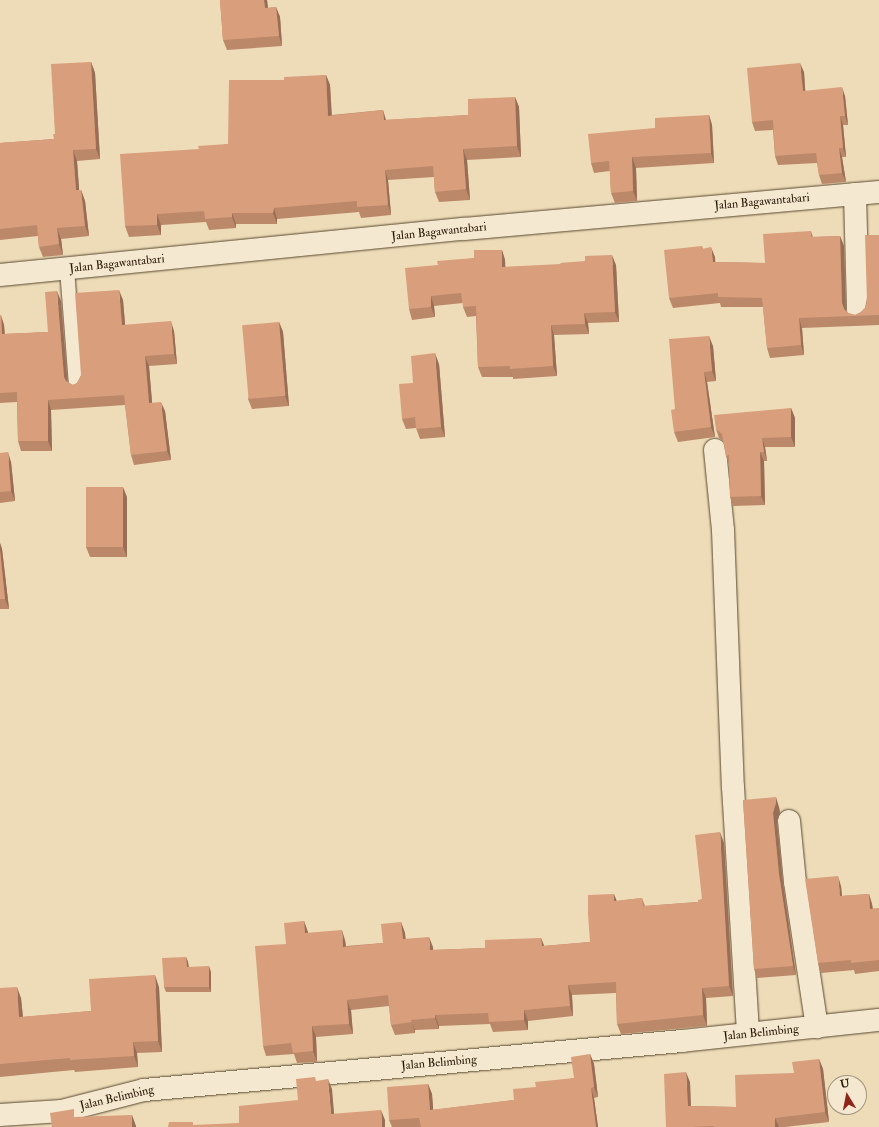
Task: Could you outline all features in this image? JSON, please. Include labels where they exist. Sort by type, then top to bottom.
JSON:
[{"type":"street","name":"Jalan Bagawantabari","points":[[0,275],[472,229],[879,192]]},
{"type":"street","points":[[855,194],[858,312]]},
{"type":"street","points":[[715,450],[722,530],[733,787],[748,1034]]},
{"type":"street","points":[[789,821],[795,882],[816,1027]]},
{"type":"street","name":"Jalan Belimbing","points":[[0,1115],[37,1120],[62,1111],[144,1090],[748,1034],[879,1020]]},
{"type":"lane","points":[[67,269],[76,386]]},
{"type":"building","points":[[220,0],[264,0],[265,8],[276,7],[279,36],[223,40]]},
{"type":"building","points":[[91,62],[96,149],[73,150],[76,190],[81,190],[85,226],[57,228],[59,244],[39,247],[37,225],[0,229],[0,143],[54,139],[51,64]]},
{"type":"building","points":[[800,63],[803,91],[842,87],[845,116],[840,116],[843,148],[839,148],[842,173],[819,175],[816,153],[775,156],[773,120],[752,122],[747,68]]},
{"type":"building","points":[[326,75],[328,116],[383,110],[384,120],[468,115],[468,99],[515,97],[517,146],[463,149],[466,189],[435,192],[433,166],[385,170],[388,205],[357,207],[357,201],[274,208],[273,213],[232,213],[232,217],[205,219],[204,211],[157,214],[157,225],[125,226],[120,154],[199,149],[198,146],[228,144],[229,80],[284,80],[284,77]]},
{"type":"building","points":[[709,115],[711,153],[632,157],[633,191],[611,193],[609,161],[591,163],[588,134],[655,128],[655,118]]},
{"type":"building","points":[[811,231],[811,237],[840,236],[842,303],[844,309],[848,313],[855,315],[865,308],[867,302],[865,235],[879,235],[879,315],[799,318],[801,345],[767,348],[762,298],[718,297],[718,293],[669,298],[664,250],[702,246],[702,249],[711,247],[713,262],[765,263],[763,234]]},
{"type":"building","points":[[474,250],[502,250],[502,267],[561,264],[560,263],[585,261],[585,256],[612,255],[615,312],[584,313],[585,324],[551,325],[553,366],[510,369],[510,366],[478,367],[476,306],[463,307],[461,293],[431,296],[431,307],[409,309],[405,268],[438,265],[437,261],[474,258]]},
{"type":"building","points":[[119,290],[122,325],[171,321],[174,354],[145,356],[149,403],[161,402],[167,451],[131,455],[124,395],[48,400],[48,441],[18,441],[17,392],[0,393],[0,315],[2,334],[48,332],[45,292],[57,291],[64,377],[66,381],[73,385],[77,383],[81,375],[75,293]]},
{"type":"building","points":[[279,322],[285,396],[249,399],[242,325]]},
{"type":"building","points":[[709,336],[712,371],[704,372],[711,427],[674,432],[671,410],[675,409],[669,339]]},
{"type":"building","points":[[435,353],[441,427],[416,429],[415,417],[402,419],[399,384],[413,383],[411,356]]},
{"type":"building","points":[[791,408],[791,437],[762,438],[764,452],[760,452],[761,496],[730,497],[729,455],[726,456],[722,434],[716,429],[714,415]]},
{"type":"building","points":[[8,452],[11,491],[0,492],[0,453]]},
{"type":"building","points":[[86,487],[123,487],[123,547],[86,547]]},
{"type":"building","points":[[0,550],[5,599],[0,599]]},
{"type":"building","points":[[776,797],[773,813],[779,874],[793,966],[754,969],[743,800]]},
{"type":"building","points":[[720,832],[729,986],[702,988],[703,1015],[617,1024],[616,982],[568,985],[570,1006],[524,1010],[524,1020],[489,1022],[488,1013],[435,1015],[435,1018],[411,1020],[412,1022],[391,1025],[388,995],[347,1000],[349,1024],[312,1026],[313,1051],[293,1053],[291,1043],[263,1046],[255,946],[286,944],[284,923],[304,921],[305,933],[342,930],[343,947],[383,943],[381,924],[401,922],[403,939],[429,937],[430,950],[485,948],[485,940],[541,938],[542,946],[590,942],[588,895],[614,894],[614,901],[642,898],[643,906],[698,902],[698,900],[702,899],[695,835]]},
{"type":"building","points":[[838,876],[840,896],[869,894],[870,909],[879,908],[879,960],[851,963],[851,960],[818,963],[805,879]]},
{"type":"building","points":[[186,957],[187,967],[209,966],[209,987],[164,987],[162,958]]},
{"type":"building","points":[[155,975],[158,1041],[133,1042],[134,1056],[70,1060],[70,1058],[0,1064],[0,988],[17,987],[19,1017],[91,1011],[89,979]]},
{"type":"building","points":[[590,1054],[594,1087],[591,1088],[596,1127],[421,1127],[419,1118],[389,1120],[387,1087],[428,1084],[430,1110],[514,1100],[513,1089],[536,1087],[535,1082],[574,1078],[571,1057]]},
{"type":"building","points":[[819,1059],[825,1112],[775,1118],[775,1127],[666,1127],[664,1074],[686,1072],[688,1106],[736,1107],[735,1075],[794,1073],[792,1062]]},
{"type":"building","points":[[315,1077],[316,1081],[328,1079],[331,1114],[381,1110],[382,1127],[168,1127],[169,1122],[193,1122],[193,1125],[239,1123],[239,1106],[298,1100],[296,1079]]},
{"type":"building","points":[[74,1109],[74,1117],[132,1115],[132,1127],[52,1127],[50,1113]]}]
